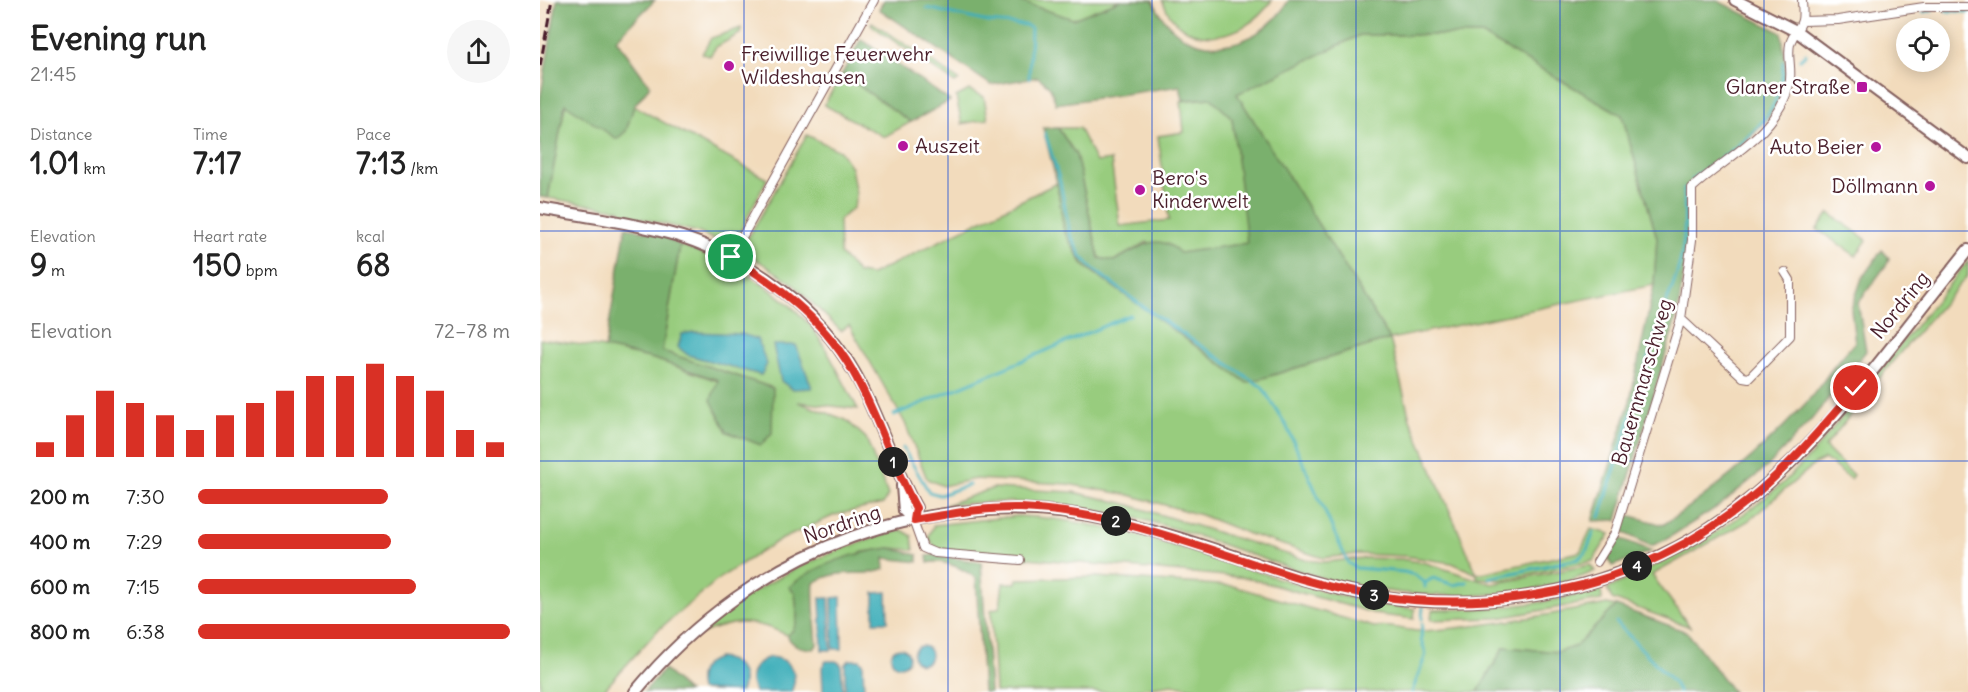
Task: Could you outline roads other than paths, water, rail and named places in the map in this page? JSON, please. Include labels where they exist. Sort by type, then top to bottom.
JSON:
[{"type":"main road","points":[[1735,0],[1796,31],[1968,158]]},
{"type":"main road","points":[[540,208],[657,231],[731,257],[784,292],[834,344],[859,382],[902,482],[904,511],[914,520]]},
{"type":"main road","name":"Nordring","points":[[635,692],[697,625],[764,576],[838,542],[914,520],[989,509],[1020,508],[1083,515],[1149,530],[1306,580],[1402,600],[1490,601],[1535,596],[1585,585],[1620,573],[1702,534],[1731,514],[1782,472],[1825,425],[1968,250]]},
{"type":"street","points":[[731,257],[874,0]]},
{"type":"street","points":[[1802,0],[1802,21],[1829,21],[1924,8],[1968,8]]},
{"type":"street","name":"Bauernmarschweg","points":[[1597,562],[1616,532],[1681,319],[1692,240],[1692,188],[1763,131],[1790,85],[1790,44],[1802,21]]},
{"type":"street","points":[[1681,319],[1743,377],[1749,378],[1790,336],[1790,280],[1785,272]]},
{"type":"street","points":[[914,520],[923,548],[935,554],[1020,560]]},
{"type":"water","points":[[694,332],[742,334],[757,339],[767,364],[761,375],[688,355],[678,347],[682,334]]},
{"type":"water","points":[[773,345],[796,345],[812,388],[792,389],[781,381]]},
{"type":"water","points":[[887,592],[888,622],[874,622],[874,593]]},
{"type":"water","points":[[841,597],[842,649],[833,649],[832,598]]},
{"type":"water","points":[[820,598],[829,598],[831,650],[822,650]]},
{"type":"water","points":[[918,646],[926,646],[931,651],[929,662],[918,664],[913,659],[913,651]]},
{"type":"water","points":[[896,648],[904,648],[909,653],[907,664],[896,666],[891,661],[891,653]]},
{"type":"water","points":[[770,657],[783,660],[794,673],[794,685],[791,692],[755,692],[751,680],[753,670],[759,662]]},
{"type":"water","points":[[718,658],[731,661],[740,669],[743,679],[741,692],[700,690],[699,679],[704,666]]},
{"type":"water","points":[[850,660],[860,660],[863,663],[864,692],[845,692],[845,664]]},
{"type":"water","points":[[826,661],[836,661],[841,664],[843,692],[823,692],[822,667]]},
{"type":"waterway","points":[[927,8],[988,22],[1025,25],[1031,28],[1029,79]]},
{"type":"waterway","points":[[1923,12],[1932,11]]},
{"type":"waterway","points":[[1946,11],[1968,12]]},
{"type":"waterway","points":[[1800,59],[1806,54]]},
{"type":"waterway","points":[[1692,179],[1740,144],[1766,117],[1776,101],[1783,62]]},
{"type":"waterway","points":[[1045,133],[1060,182],[1070,234],[1081,256],[1092,268],[1146,309],[1262,387],[1286,425],[1348,563],[1356,568],[1415,575],[1425,583],[1425,587]]},
{"type":"waterway","points":[[1665,306],[1677,275],[1683,248],[1684,188]]},
{"type":"waterway","points":[[894,415],[1130,315]]},
{"type":"waterway","points":[[1600,517],[1662,315]]},
{"type":"waterway","points":[[903,448],[929,492],[940,495],[969,485]]},
{"type":"waterway","points":[[1489,578],[1578,559],[1586,552],[1594,532]]},
{"type":"waterway","points":[[1425,583],[1433,578],[1454,585],[1467,582]]},
{"type":"waterway","points":[[1422,619],[1423,606]]},
{"type":"waterway","points":[[1616,622],[1674,683],[1679,692]]},
{"type":"waterway","points":[[1412,692],[1426,654],[1421,640],[1422,624]]},
{"type":"railway","points":[[540,66],[552,0]]},
{"type":"place","name":"Freiwillige Feuerwehr Wildeshausen","points":[[729,66]]},
{"type":"place","name":"Glaner Straße","points":[[1862,87]]},
{"type":"place","name":"Auszeit","points":[[903,146]]},
{"type":"place","name":"Auto Beier","points":[[1876,147]]},
{"type":"place","name":"Döllmann","points":[[1930,186]]},
{"type":"place","name":"Bero's Kinderwelt","points":[[1140,190]]}]
